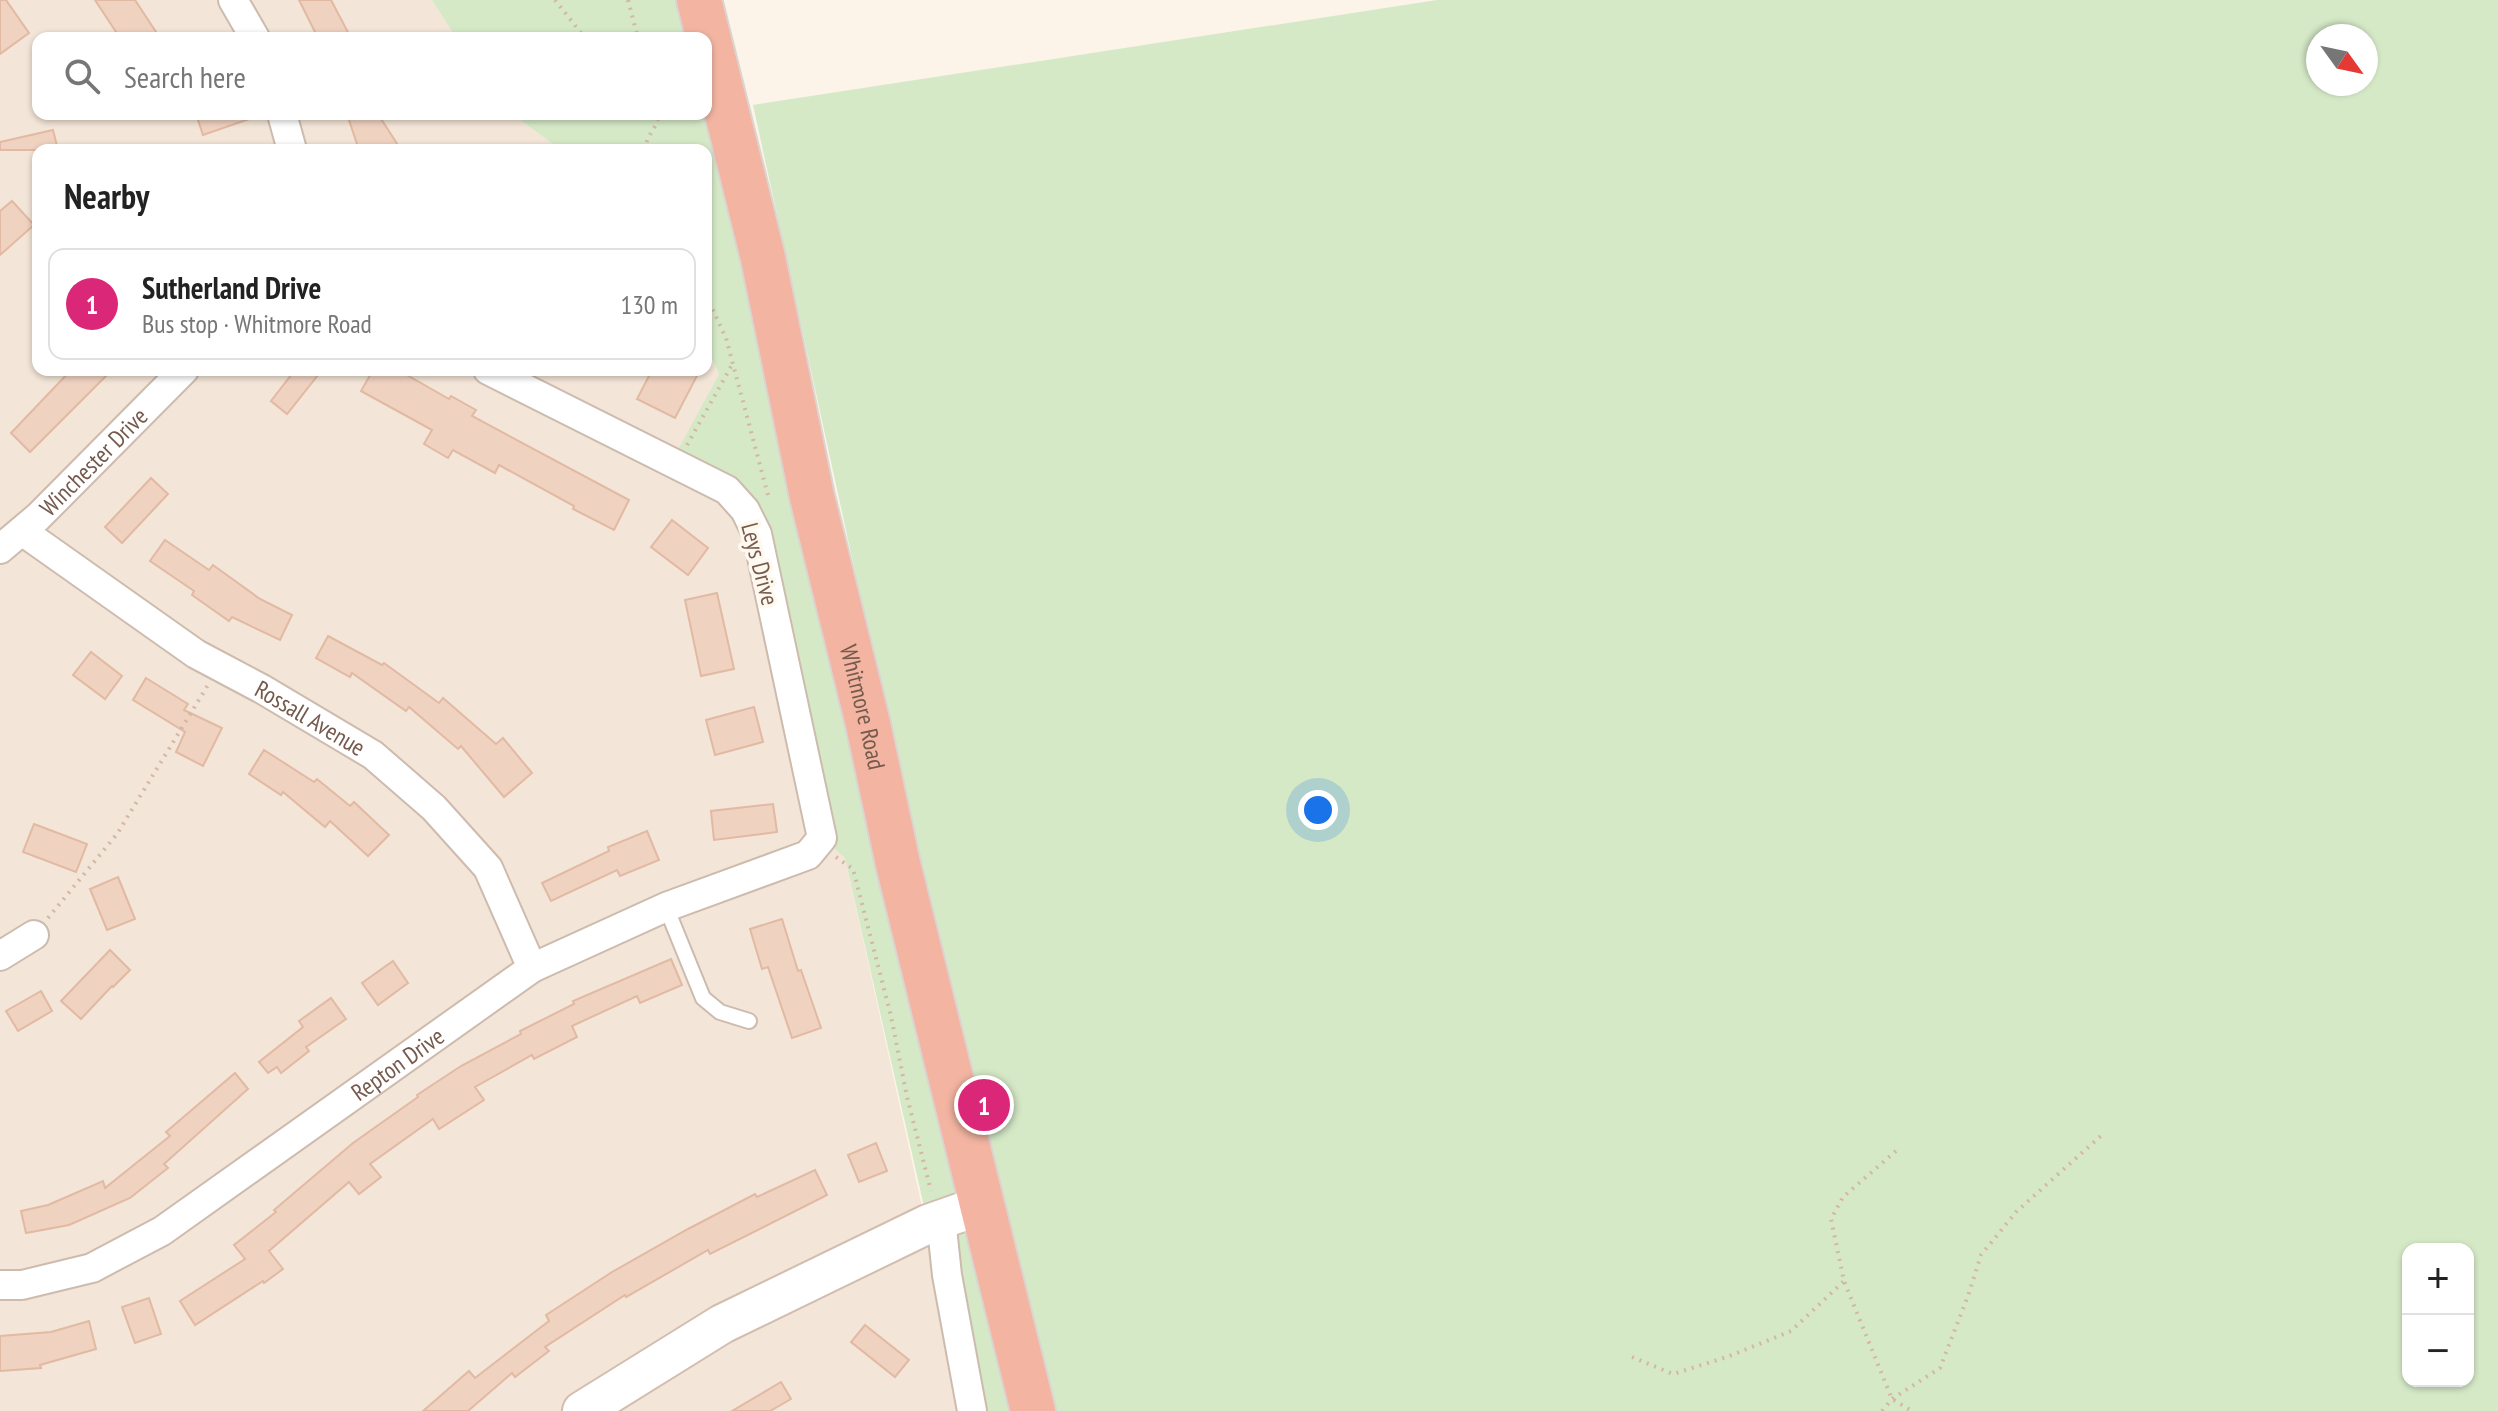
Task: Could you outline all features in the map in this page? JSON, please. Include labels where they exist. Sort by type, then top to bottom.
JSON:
[{"type":"highway","name":"Whitmore Road","points":[[699,0],[707,32]]},
{"type":"highway","name":"Whitmore Road","points":[[712,52],[763,258],[812,497],[875,752],[898,864],[1033,1411]]},
{"type":"street","points":[[233,0],[252,32]]},
{"type":"street","points":[[284,120],[290,144]]},
{"type":"street","name":"Winchester Drive","points":[[0,549],[38,517],[178,376]]},
{"type":"street","name":"Leys Drive","points":[[500,376],[727,490],[745,510],[755,530],[822,838],[813,848]]},
{"type":"street","name":"Rossall Avenue","points":[[22,531],[196,654],[373,755],[434,808],[488,868],[532,968]]},
{"type":"street","name":"Repton Drive","points":[[0,1285],[22,1285],[92,1268],[162,1231],[532,968],[666,907],[813,848]]},
{"type":"street","points":[[0,956],[34,935]]},
{"type":"street","points":[[582,1411],[722,1324],[928,1224],[982,1205]]},
{"type":"street","points":[[941,1219],[947,1275],[972,1411]]},
{"type":"lane","points":[[666,907],[703,998],[720,1012],[749,1021]]},
{"type":"path","points":[[555,0],[580,32]]},
{"type":"path","points":[[628,0],[636,32]]},
{"type":"path","points":[[645,144],[658,120]]},
{"type":"path","points":[[712,308],[726,338],[773,513],[755,530]]},
{"type":"path","points":[[677,463],[733,363]]},
{"type":"path","points":[[34,935],[117,834],[220,666]]},
{"type":"path","points":[[813,848],[853,869],[891,1016],[929,1187],[941,1219]]},
{"type":"path","points":[[1882,1411],[1892,1399],[1940,1368],[1981,1255],[2016,1212],[2103,1134]]},
{"type":"path","points":[[1896,1151],[1843,1197],[1831,1219],[1844,1281],[1892,1399],[1912,1411]]},
{"type":"path","points":[[1632,1357],[1673,1374],[1727,1357],[1791,1331],[1844,1281]]},
{"type":"shaded area","points":[[0,0],[432,0],[452,32],[32,32],[32,120],[520,120],[553,144],[32,144],[32,376],[712,376],[712,359],[719,374],[673,461],[745,510],[821,837],[845,858],[967,1411],[0,1411]]},
{"type":"green space","points":[[432,0],[699,0],[707,32],[452,32]]},
{"type":"green space","points":[[1437,0],[2498,0],[2498,1411],[1053,1411],[949,1025],[889,727],[753,105]]},
{"type":"green space","points":[[712,55],[1031,1411],[972,1411],[947,1236],[963,1231],[967,1235],[981,1206],[928,1224],[845,858],[822,838],[757,534],[672,461],[719,374],[712,359],[712,144],[553,144],[520,120],[712,120]]},
{"type":"building","points":[[0,0],[6,0],[29,33],[0,54]]},
{"type":"building","points":[[95,0],[135,0],[156,32],[116,32]]},
{"type":"building","points":[[299,0],[331,0],[348,32],[315,32]]},
{"type":"building","points":[[198,120],[246,120],[203,135]]},
{"type":"building","points":[[349,120],[382,120],[397,144],[357,144]]},
{"type":"building","points":[[53,130],[56,144],[32,144],[32,150],[0,150],[0,142]]},
{"type":"building","points":[[12,201],[32,223],[32,227],[0,255],[0,211]]},
{"type":"building","points":[[65,376],[106,376],[30,452],[11,433]]},
{"type":"building","points":[[290,376],[317,376],[287,414],[271,401]]},
{"type":"building","points":[[370,376],[409,376],[476,410],[472,416],[629,500],[614,530],[499,465],[495,473],[453,450],[448,458],[424,444],[432,430],[361,391]]},
{"type":"building","points":[[649,376],[697,376],[675,418],[637,399]]},
{"type":"building","points":[[151,478],[168,494],[122,543],[105,527]]},
{"type":"building","points":[[672,520],[708,548],[688,575],[651,547]]},
{"type":"building","points":[[165,540],[209,570],[213,565],[260,599],[292,615],[280,640],[232,617],[229,621],[192,595],[194,591],[150,561]]},
{"type":"building","points":[[717,593],[734,669],[701,676],[685,600]]},
{"type":"building","points":[[328,636],[382,665],[384,663],[439,703],[443,698],[496,744],[503,738],[532,773],[504,797],[461,746],[458,749],[409,707],[406,711],[352,673],[350,677],[316,658]]},
{"type":"building","points":[[91,652],[122,676],[105,699],[73,675]]},
{"type":"building","points":[[146,678],[188,704],[184,710],[222,728],[203,766],[176,752],[185,732],[133,700]]},
{"type":"building","points":[[754,707],[763,742],[715,755],[706,720]]},
{"type":"building","points":[[264,750],[314,782],[317,779],[350,806],[354,802],[389,835],[368,856],[330,821],[325,827],[283,792],[281,795],[249,774]]},
{"type":"building","points":[[773,804],[777,832],[714,840],[711,811]]},
{"type":"building","points":[[34,824],[87,844],[76,872],[23,852]]},
{"type":"building","points":[[647,831],[659,860],[620,876],[617,870],[551,901],[542,883],[609,851],[608,847]]},
{"type":"building","points":[[118,877],[135,919],[107,930],[90,889]]},
{"type":"building","points":[[782,919],[798,971],[801,970],[821,1028],[792,1038],[768,967],[762,969],[750,929]]},
{"type":"building","points":[[110,950],[130,970],[81,1019],[61,1001]]},
{"type":"building","points":[[671,959],[682,985],[640,1003],[637,996],[572,1026],[577,1037],[534,1059],[532,1055],[475,1087],[484,1100],[439,1129],[433,1119],[370,1164],[381,1177],[359,1194],[349,1182],[269,1251],[283,1269],[195,1325],[180,1301],[245,1259],[234,1245],[353,1143],[417,1095],[461,1066],[521,1034],[520,1031],[574,1004],[573,1001]]},
{"type":"building","points":[[393,961],[408,983],[378,1005],[362,983]]},
{"type":"building","points":[[41,991],[52,1011],[18,1031],[6,1011]]},
{"type":"building","points":[[331,998],[346,1019],[306,1047],[309,1051],[281,1073],[277,1067],[268,1073],[259,1062],[303,1027],[299,1021]]},
{"type":"building","points":[[235,1073],[248,1089],[164,1164],[168,1168],[130,1198],[69,1225],[26,1233],[21,1211],[48,1205],[103,1181],[105,1188],[170,1136],[166,1132]]},
{"type":"building","points":[[876,1143],[887,1171],[859,1182],[848,1155]]},
{"type":"building","points":[[815,1170],[827,1195],[710,1254],[708,1250],[625,1295],[545,1347],[549,1351],[515,1377],[512,1373],[468,1411],[423,1411],[469,1371],[475,1378],[549,1321],[546,1315],[612,1272],[755,1194],[757,1197]]},
{"type":"building","points":[[149,1298],[161,1334],[135,1343],[122,1307]]},
{"type":"building","points":[[89,1321],[96,1349],[40,1365],[41,1368],[0,1371],[0,1336],[51,1332]]},
{"type":"building","points":[[865,1325],[909,1360],[895,1377],[851,1342]]},
{"type":"building","points":[[781,1382],[791,1399],[770,1411],[732,1411]]},
{"type":"place","name":"Sutherland Drive","points":[[984,1105]]}]
